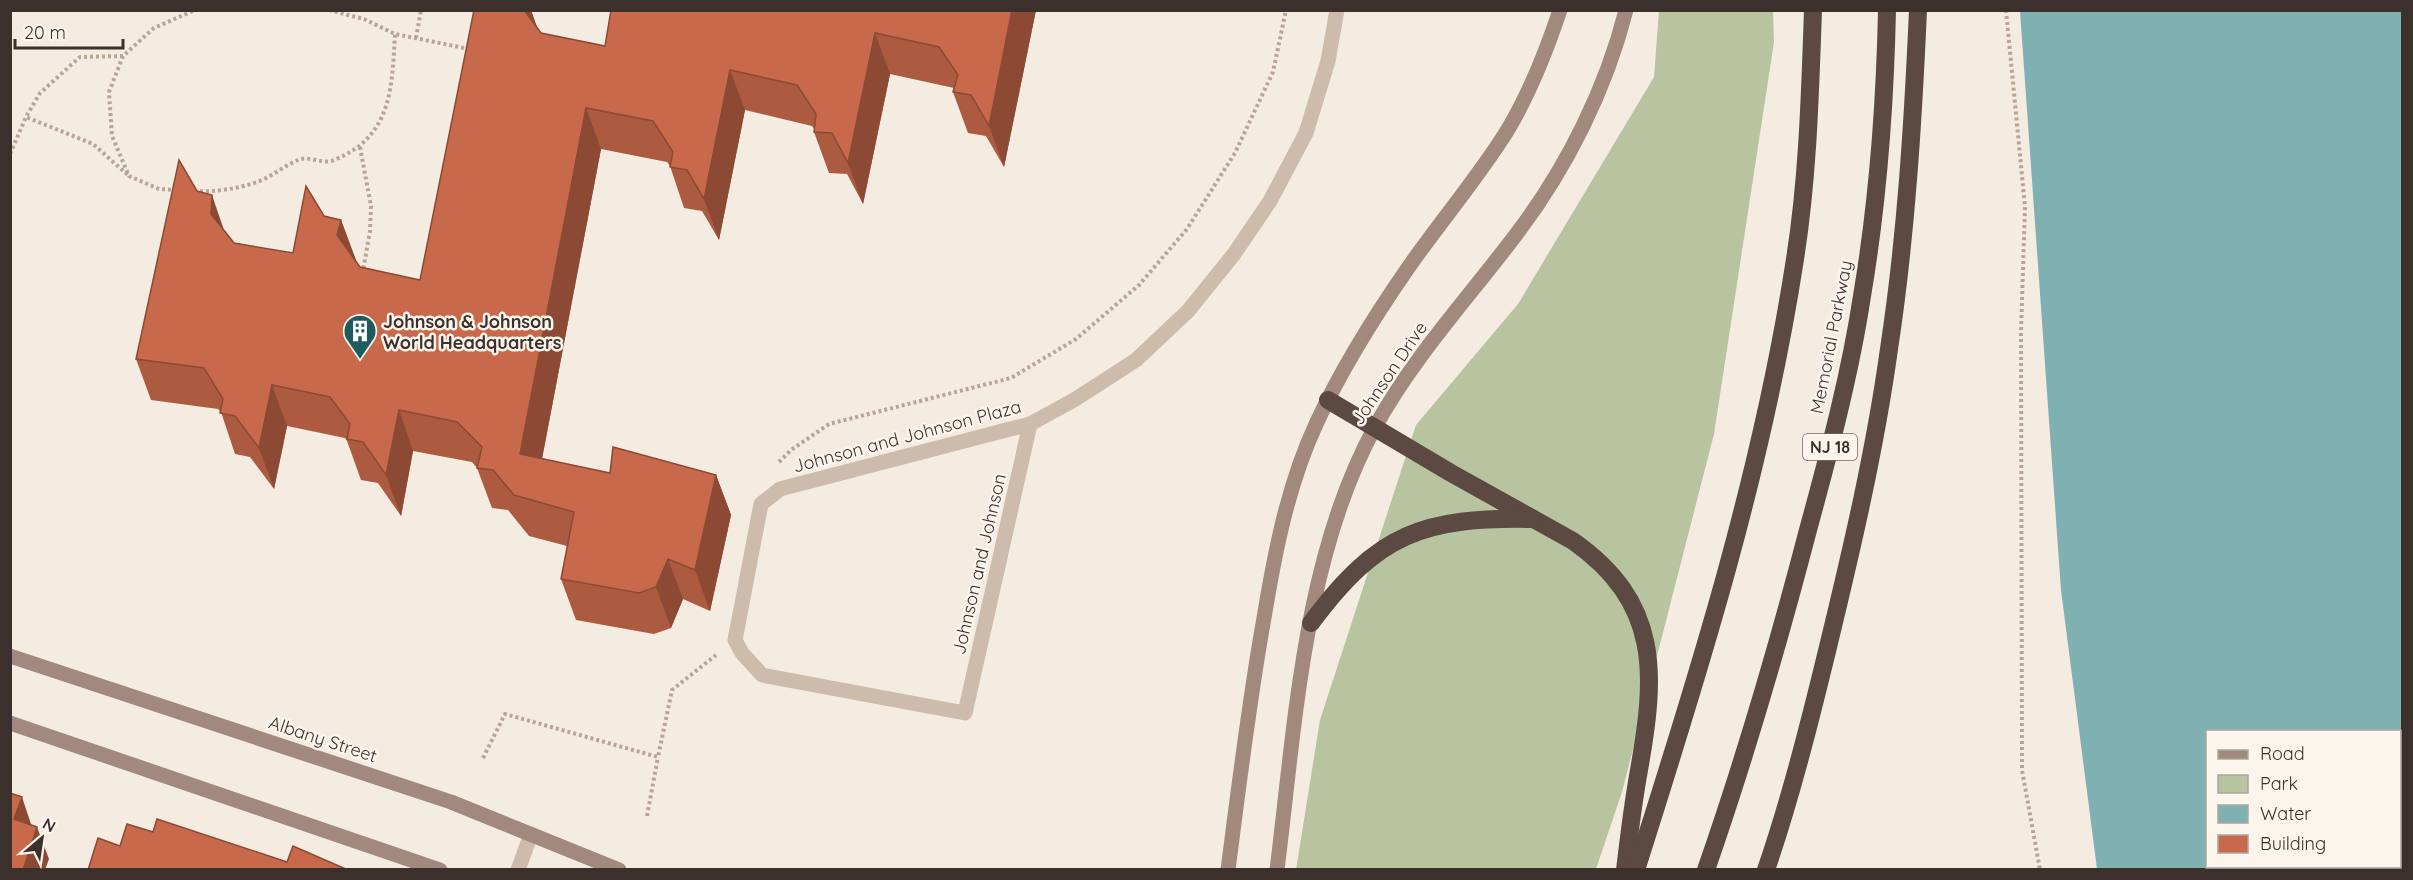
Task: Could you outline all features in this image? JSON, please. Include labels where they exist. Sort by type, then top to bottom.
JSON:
[{"type":"highway","points":[[1636,870],[1706,648],[1739,530],[1772,389],[1803,198],[1809,133],[1813,10]]},
{"type":"highway","name":"Memorial Parkway","points":[[1706,870],[1765,687],[1820,486],[1848,368],[1862,297],[1878,178],[1887,10]]},
{"type":"highway","points":[[1766,870],[1787,802],[1822,669],[1859,514],[1878,418],[1890,349],[1903,227],[1917,10]]},
{"type":"highway","points":[[1328,400],[1451,473],[1573,541],[1607,569],[1621,586],[1634,607],[1642,629],[1650,677],[1650,700],[1625,870]]},
{"type":"highway","points":[[1311,623],[1348,577],[1382,549],[1403,537],[1451,522],[1535,519]]},
{"type":"street","name":"Johnson and Johnson Plaza","points":[[735,640],[761,504],[780,489],[1030,424],[1074,400],[1136,360],[1188,311],[1234,254],[1270,201],[1306,133],[1328,61],[1337,10]]},
{"type":"street","name":"Johnson Drive","points":[[1228,870],[1249,711],[1276,550],[1306,450],[1328,400],[1365,333],[1508,130],[1539,70],[1560,10]]},
{"type":"street","name":"Johnson Drive","points":[[1277,870],[1299,690],[1311,623],[1326,548],[1347,485],[1375,427],[1421,355],[1520,230],[1552,182],[1599,88],[1615,49],[1626,10]]},
{"type":"street","name":"Johnson and Johnson","points":[[735,640],[742,653],[762,675],[965,713],[1030,424]]},
{"type":"street","name":"Albany Street","points":[[10,656],[451,802],[619,870]]},
{"type":"street","points":[[10,723],[440,870]]},
{"type":"street","points":[[518,870],[531,834]]},
{"type":"path","points":[[129,176],[112,136],[109,92],[123,56],[154,28],[195,10]]},
{"type":"path","points":[[329,10],[364,20],[395,34],[477,51]]},
{"type":"path","points":[[416,38],[421,10]]},
{"type":"path","points":[[778,464],[791,450],[829,424],[1011,378],[1076,339],[1139,285],[1187,228],[1235,153],[1274,72],[1286,10]]},
{"type":"path","points":[[2006,10],[2025,207],[2021,332],[2022,770],[2040,870]]},
{"type":"path","points":[[190,191],[212,192],[258,182],[301,159],[331,162],[360,147],[381,121],[392,87],[395,34]]},
{"type":"path","points":[[10,154],[26,117],[40,93],[80,57],[123,56]]},
{"type":"path","points":[[26,117],[93,144],[129,176],[159,189],[180,190]]},
{"type":"path","points":[[360,147],[371,206],[370,231],[362,275]]},
{"type":"path","points":[[647,816],[672,690],[735,640]]},
{"type":"path","points":[[483,758],[505,714],[658,757]]},
{"type":"green space","points":[[1659,11],[1773,11],[1774,42],[1714,434],[1622,792],[1596,869],[1296,870],[1320,720],[1416,425],[1518,304],[1654,77]]},
{"type":"water","points":[[2020,11],[2402,11],[2402,869],[2097,869],[2061,590]]},
{"type":"building","name":"Johnson & Johnson World Headquarters","points":[[474,10],[524,10],[541,33],[605,46],[611,10],[1012,10],[989,126],[971,95],[953,92],[958,75],[939,47],[875,33],[848,163],[832,133],[814,132],[816,114],[797,85],[730,70],[704,199],[687,170],[670,167],[673,152],[653,121],[586,108],[520,454],[610,473],[613,447],[716,475],[695,570],[668,559],[656,587],[639,593],[561,579],[574,512],[514,495],[493,470],[477,468],[482,447],[457,422],[399,410],[386,475],[363,442],[347,439],[350,424],[330,397],[272,385],[259,448],[235,416],[220,413],[223,399],[204,368],[136,359],[179,160],[197,191],[212,195],[211,214],[234,243],[293,253],[306,186],[324,216],[341,220],[337,235],[360,267],[420,280]]},
{"type":"building","points":[[10,793],[22,797],[14,819],[37,827],[23,870],[10,870]]},
{"type":"building","points":[[157,819],[287,862],[293,846],[348,870],[88,870],[98,838],[120,846],[127,824],[153,832]]},
{"type":"place","name":"Johnson & Johnson World Headquarters","points":[[360,360]]}]
